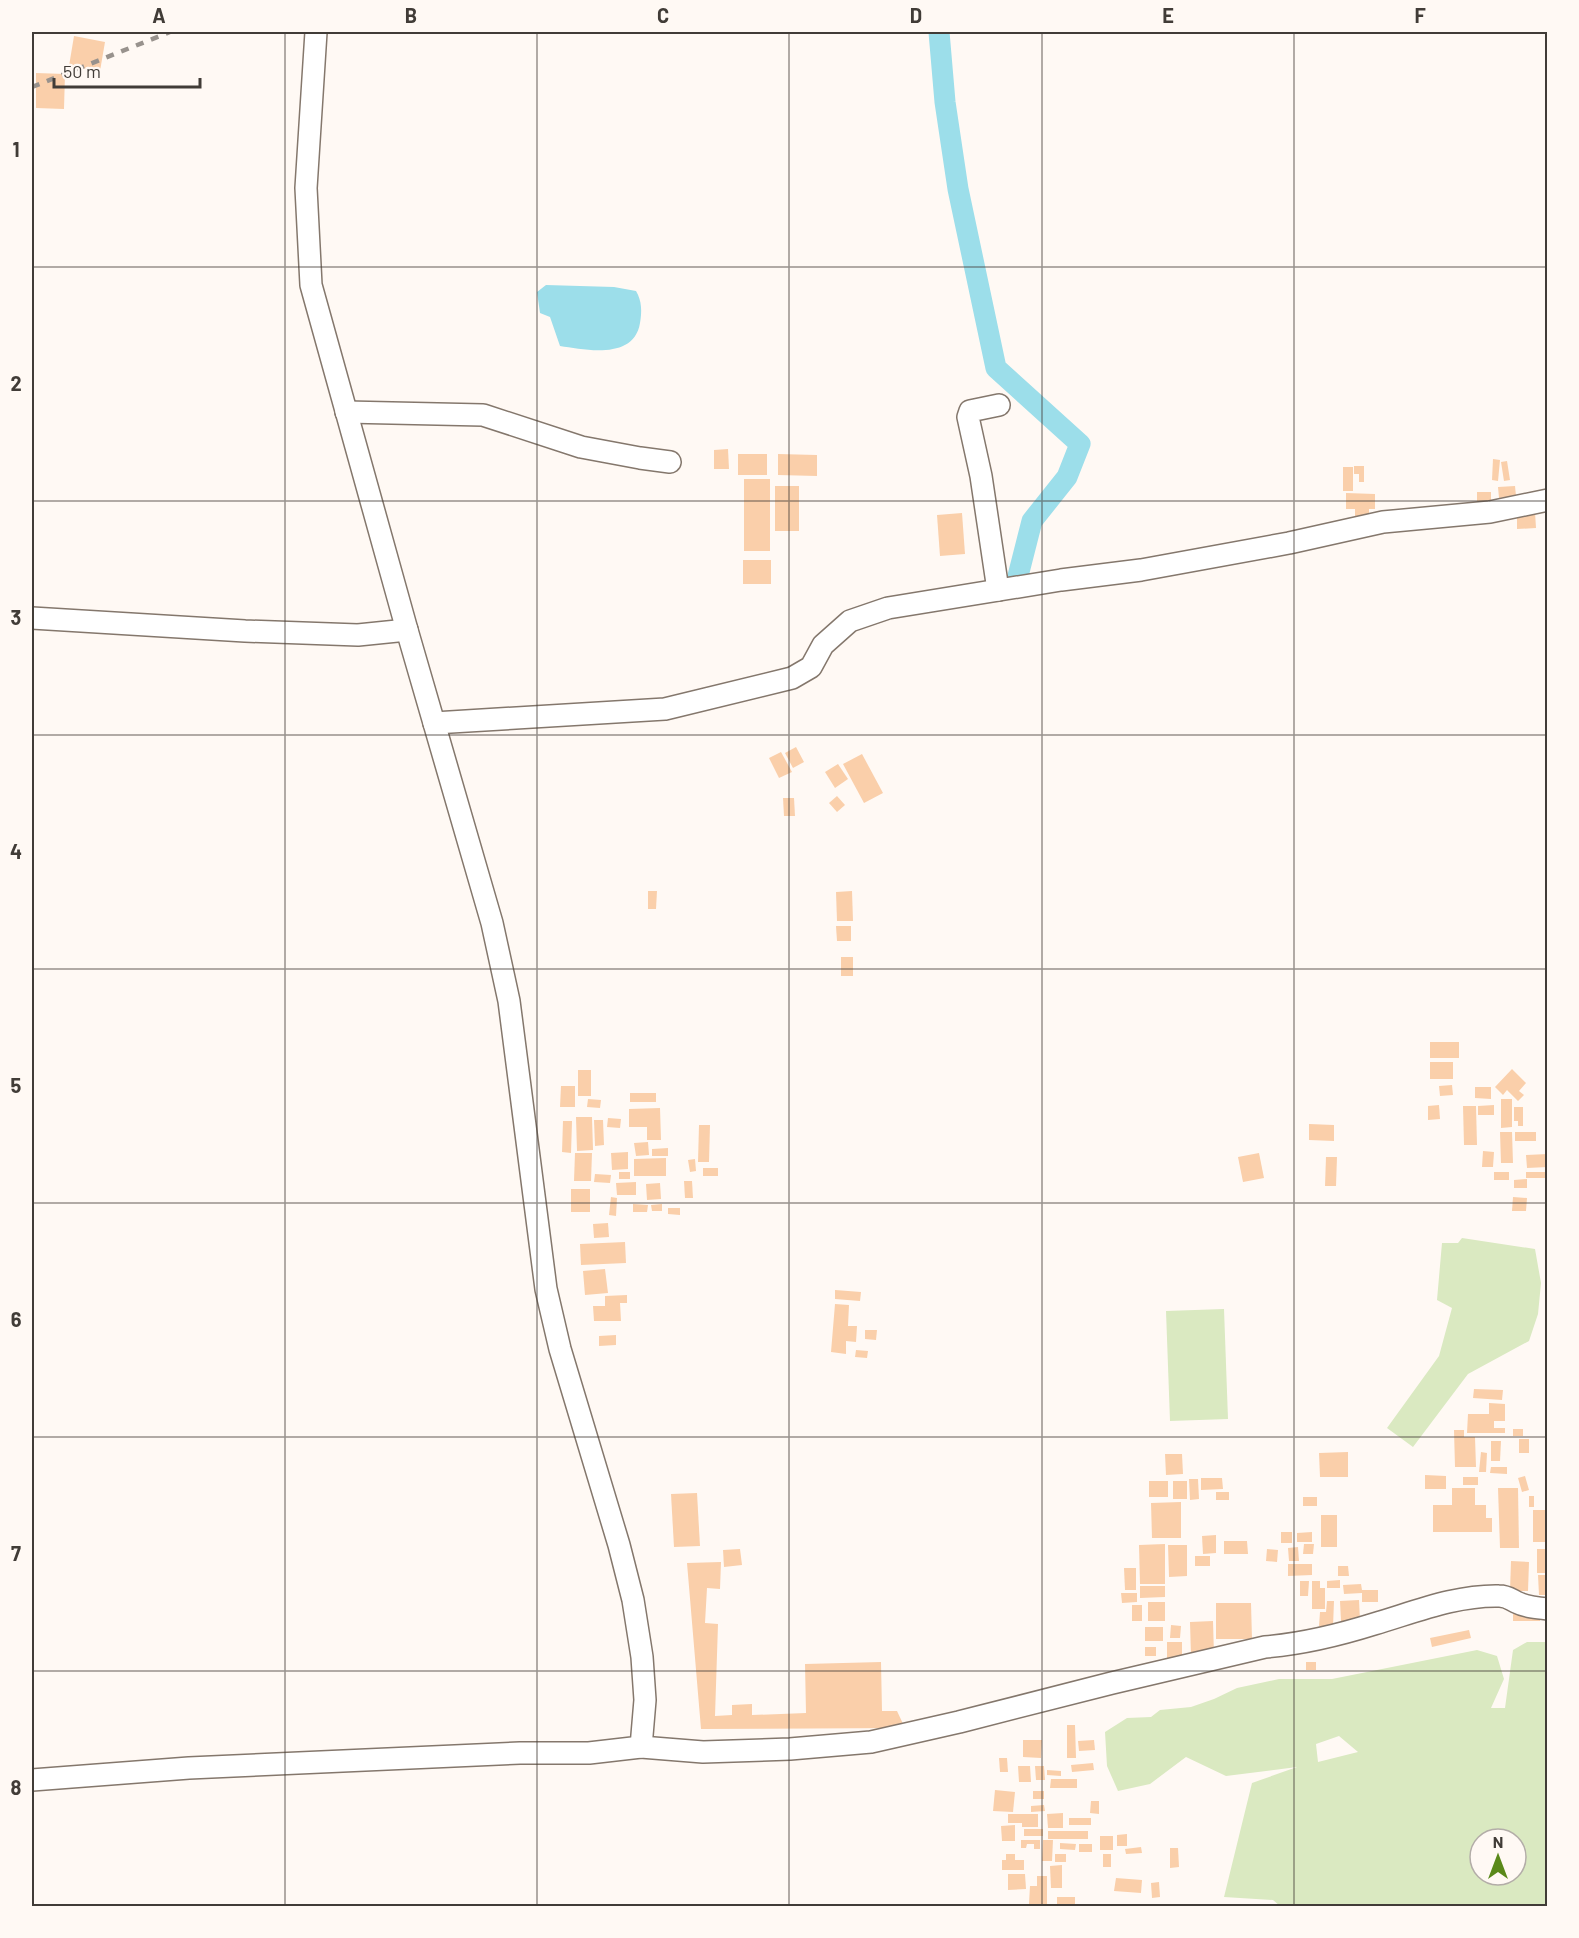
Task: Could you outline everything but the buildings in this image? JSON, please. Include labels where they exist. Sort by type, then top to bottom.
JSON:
[{"type":"street","points":[[316,32],[306,188],[311,285],[407,630],[492,923],[509,1001],[546,1289],[560,1349],[619,1545],[633,1600],[642,1657],[645,1700],[641,1747]]},
{"type":"street","points":[[999,405],[970,411],[968,417],[1007,589]]},
{"type":"street","points":[[346,412],[483,415],[581,447],[670,462]]},
{"type":"street","points":[[434,723],[665,710],[792,678],[811,667],[824,645],[850,621],[888,608],[1061,580],[1141,570],[1288,543],[1383,522],[1490,512],[1548,500]]},
{"type":"street","points":[[32,618],[245,631],[358,635],[407,630]]},
{"type":"street","points":[[32,1780],[189,1768],[520,1753],[589,1753],[641,1747],[703,1752],[790,1749],[871,1742],[1265,1647],[1287,1646],[1460,1599],[1509,1597],[1514,1602],[1548,1609]]},
{"type":"green space","points":[[1462,1238],[1535,1249],[1541,1283],[1538,1314],[1529,1341],[1468,1374],[1413,1447],[1387,1428],[1439,1356],[1452,1308],[1437,1300],[1442,1243],[1458,1243]]},
{"type":"green space","points":[[1224,1309],[1228,1419],[1170,1421],[1166,1311]]},
{"type":"green space","points":[[1527,1642],[1547,1642],[1547,1906],[1280,1906],[1273,1900],[1224,1897],[1252,1783],[1297,1767],[1226,1776],[1186,1757],[1150,1784],[1118,1791],[1107,1766],[1105,1732],[1127,1718],[1151,1717],[1160,1710],[1191,1707],[1237,1688],[1279,1679],[1332,1679],[1477,1650],[1497,1656],[1504,1679],[1491,1708],[1505,1708],[1513,1650]],"holes":[[[1339,1736],[1358,1752],[1318,1762],[1316,1744]]]},
{"type":"water","points":[[546,285],[614,287],[636,291],[641,311],[636,335],[629,343],[608,350],[560,346],[550,317],[540,313],[537,292]]},
{"type":"waterway","points":[[939,32],[945,102],[958,189],[996,368],[1080,444],[1067,477],[1032,521],[1018,576]]},
{"type":"railway","points":[[32,87],[170,32]]}]
